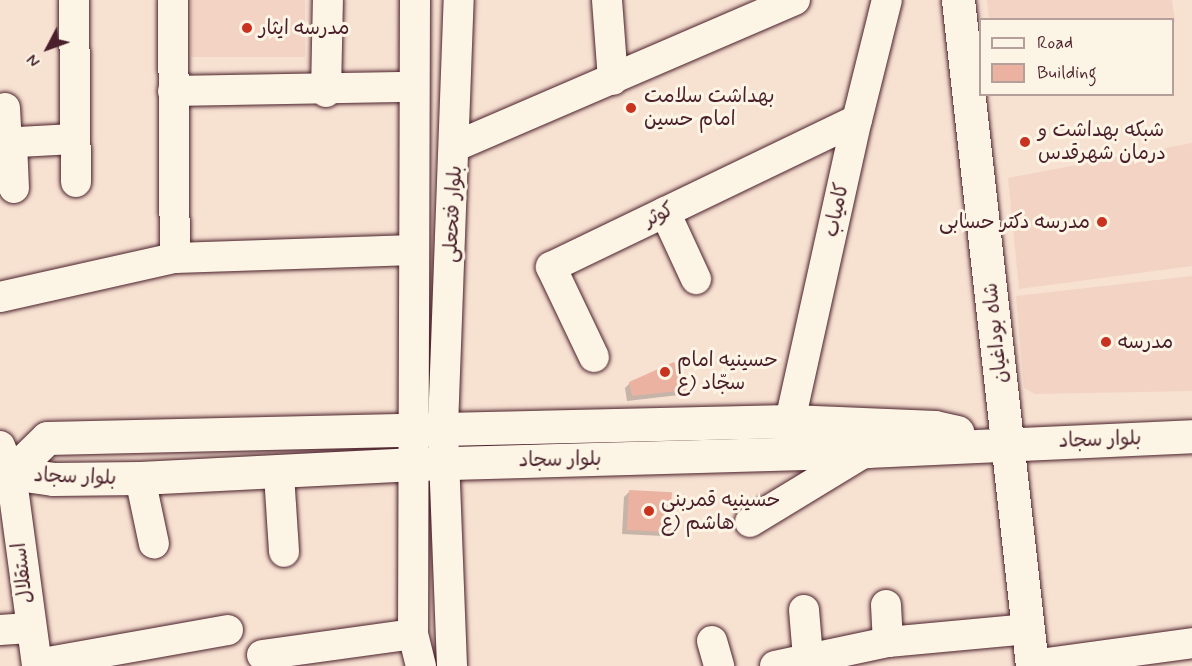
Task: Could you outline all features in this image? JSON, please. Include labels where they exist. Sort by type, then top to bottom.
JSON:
[{"type":"main road","name":"شاه بوداغیان","points":[[958,0],[1032,665]]},
{"type":"main road","name":"بلوار سجاد","points":[[5,460],[47,438],[429,427],[609,427],[790,421],[935,427],[1008,444]]},
{"type":"main road","points":[[606,459],[609,427]]},
{"type":"main road","name":"بلوار سجاد","points":[[5,460],[53,479],[140,478],[279,474],[431,464],[867,452],[1192,436]]},
{"type":"street","points":[[74,0],[76,182]]},
{"type":"street","points":[[173,0],[175,258]]},
{"type":"street","points":[[326,92],[328,0]]},
{"type":"street","name":"بلوار فتحعلی","points":[[415,0],[414,250],[429,427]]},
{"type":"street","name":"بلوار فتحعلی","points":[[429,427],[456,146],[459,0]]},
{"type":"street","points":[[607,0],[613,80]]},
{"type":"street","points":[[456,146],[613,80],[728,13],[795,0]]},
{"type":"street","name":"کامیاب","points":[[790,421],[856,120],[887,0]]},
{"type":"street","points":[[173,92],[326,92],[413,87]]},
{"type":"street","points":[[5,108],[6,143],[14,188]]},
{"type":"street","name":"کوثر","points":[[594,357],[551,267],[856,120]]},
{"type":"street","points":[[6,143],[74,140]]},
{"type":"street","points":[[665,212],[696,279]]},
{"type":"street","points":[[0,297],[175,258],[414,250]]},
{"type":"street","points":[[429,427],[452,666]]},
{"type":"street","points":[[750,522],[867,452]]},
{"type":"street","name":"استقلال","points":[[5,460],[29,628],[37,665]]},
{"type":"street","points":[[421,666],[413,634],[431,464]]},
{"type":"street","points":[[279,474],[284,552]]},
{"type":"street","points":[[140,478],[154,544]]},
{"type":"street","points":[[886,605],[888,642]]},
{"type":"street","points":[[804,610],[808,658]]},
{"type":"street","points":[[0,630],[29,628]]},
{"type":"street","points":[[775,666],[888,642],[1028,629]]},
{"type":"street","points":[[37,665],[173,654],[228,630]]},
{"type":"street","points":[[262,655],[413,634]]},
{"type":"street","points":[[1032,665],[1192,643]]},
{"type":"shaded area","name":"مدرسه ایثار","points":[[191,0],[305,0],[305,57],[191,57]]},
{"type":"shaded area","points":[[987,0],[1172,0],[1175,22],[1174,18],[989,18]]},
{"type":"shaded area","name":"مدرسه دکتر حسابی","points":[[1192,143],[1192,266],[1019,289],[1008,178]]},
{"type":"shaded area","name":"مدرسه","points":[[1192,276],[1192,391],[1035,394],[1024,388],[1016,296]]},
{"type":"building","name":"حسینیه امام سجّاد (ع","points":[[674,362],[686,390],[632,396],[629,382]]},
{"type":"building","name":"حسینیه قمربنی هاشم (ع","points":[[629,490],[672,492],[670,532],[627,530]]},
{"type":"place","name":"مدرسه ایثار","points":[[247,28]]},
{"type":"place","name":"بهداشت سلامت امام حسین","points":[[631,108]]},
{"type":"place","name":"شبکه بهداشت و درمان شهرقدس","points":[[1025,142]]},
{"type":"place","name":"مدرسه دکتر حسابی","points":[[1102,222]]},
{"type":"place","name":"مدرسه","points":[[1106,342]]},
{"type":"place","name":"حسینیه امام سجّاد (ع","points":[[665,372]]},
{"type":"place","name":"حسینیه قمربنی هاشم (ع","points":[[649,511]]}]
